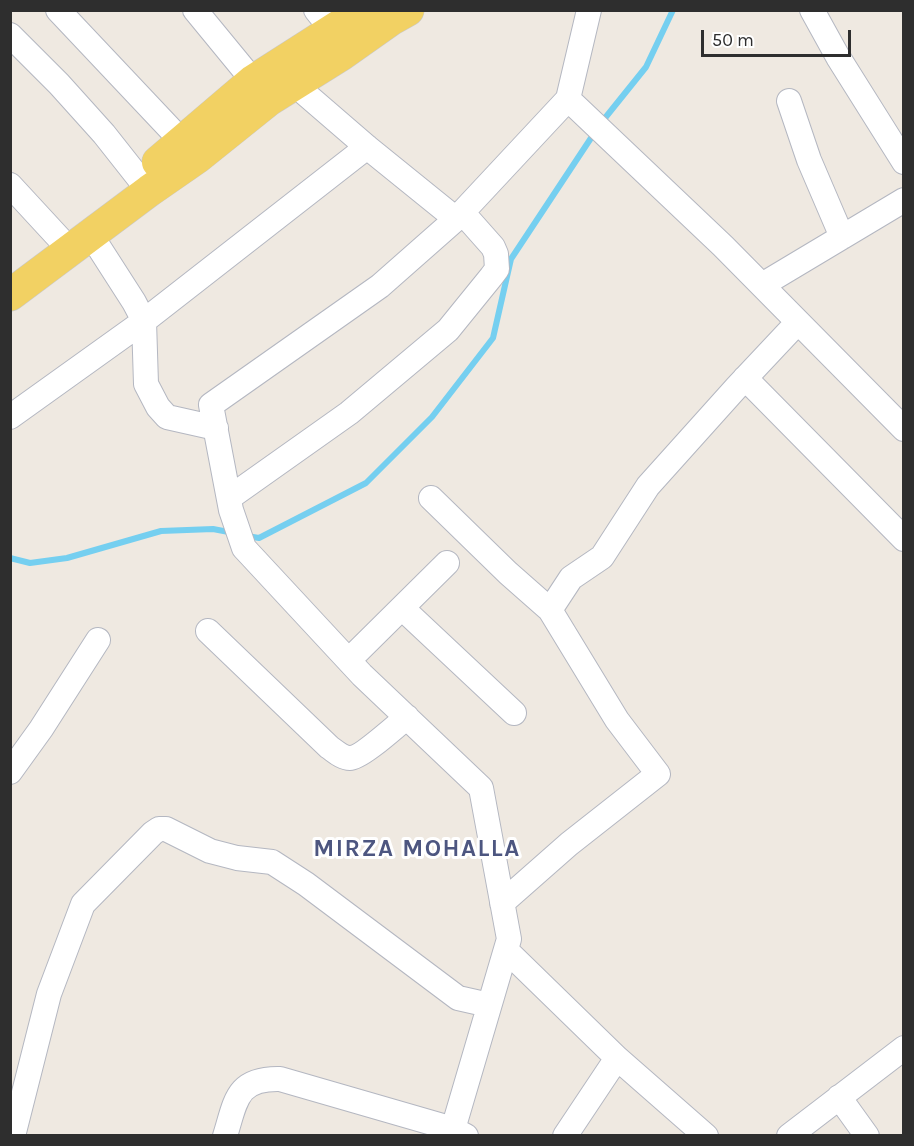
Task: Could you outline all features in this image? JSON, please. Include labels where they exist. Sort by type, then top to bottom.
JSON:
[{"type":"main road","points":[[272,88],[330,32],[364,10]]},
{"type":"main road","points":[[11,289],[272,88],[330,32],[392,20],[408,10]]},
{"type":"street","points":[[58,10],[190,150]]},
{"type":"street","points":[[195,10],[272,88],[367,147],[459,216],[493,248],[496,254],[496,268],[448,330],[349,413],[230,504]]},
{"type":"street","points":[[225,1136],[237,1097],[246,1087],[266,1078],[280,1078],[456,1133],[489,1005],[509,939],[481,788],[362,675],[244,548],[230,504],[211,405],[380,286],[459,216],[568,99],[589,10]]},
{"type":"street","points":[[812,10],[837,57],[903,162]]},
{"type":"street","points":[[10,35],[104,134],[144,185]]},
{"type":"street","points":[[568,99],[723,246],[903,429]]},
{"type":"street","points":[[789,101],[809,160],[842,237]]},
{"type":"street","points":[[10,417],[144,321],[367,147]]},
{"type":"street","points":[[10,185],[74,241],[134,302],[144,321],[146,384],[158,407],[167,417],[216,428]]},
{"type":"street","points":[[762,285],[903,200]]},
{"type":"street","points":[[550,610],[571,578],[602,557],[648,486],[798,322]]},
{"type":"street","points":[[745,378],[903,539]]},
{"type":"street","points":[[431,498],[499,565],[550,610],[617,720],[658,774],[569,844],[502,903]]},
{"type":"street","points":[[349,660],[447,563]]},
{"type":"street","points":[[402,608],[514,713]]},
{"type":"street","points":[[208,631],[329,747],[341,755],[348,758],[358,756],[407,717]]},
{"type":"street","points":[[10,772],[41,729],[98,640]]},
{"type":"street","points":[[13,1136],[49,994],[83,904],[159,829],[166,829],[210,851],[237,858],[272,862],[306,884],[458,998],[489,1005]]},
{"type":"street","points":[[506,950],[693,1131]]},
{"type":"street","points":[[789,1136],[903,1048]]},
{"type":"street","points":[[565,1136],[617,1058]]},
{"type":"street","points":[[839,1097],[867,1136]]},
{"type":"waterway","points":[[601,123],[646,67],[673,10]]},
{"type":"waterway","points":[[247,536],[259,538],[366,483],[432,417],[493,338],[511,259],[595,132]]},
{"type":"waterway","points":[[10,558],[30,563],[67,558],[161,531],[213,529],[234,533]]},
{"type":"district","name":"MIRZA MOHALLA","points":[[417,849]]}]
